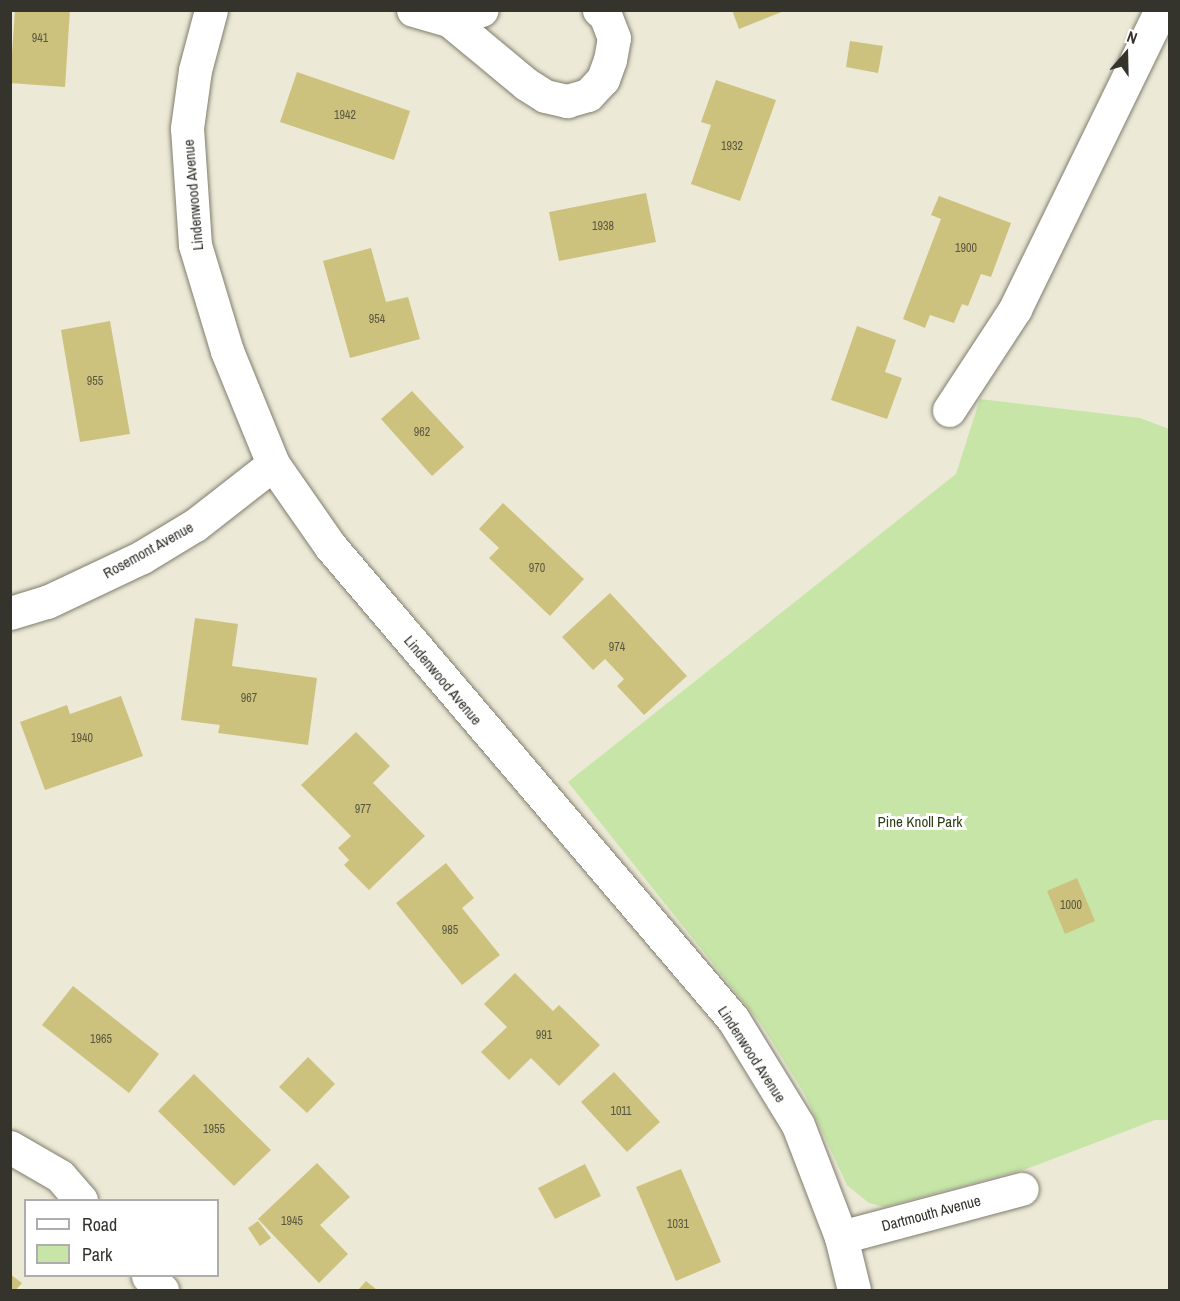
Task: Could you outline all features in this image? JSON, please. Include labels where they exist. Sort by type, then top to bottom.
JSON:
[{"type":"street","name":"Lindenwood Avenue","points":[[211,10],[195,70],[187,128],[195,245],[227,351],[273,464],[331,547],[733,1020],[798,1125],[841,1237],[854,1290]]},
{"type":"street","points":[[413,10],[449,20],[526,84],[545,96],[567,101],[588,95],[603,79],[610,60],[614,38],[605,15],[599,10]]},
{"type":"street","points":[[449,20],[482,10]]},
{"type":"street","points":[[949,410],[1015,309],[1161,10]]},
{"type":"street","name":"Rosemont Avenue","points":[[10,614],[48,602],[142,557],[195,525],[273,464]]},
{"type":"street","points":[[10,1147],[60,1176],[80,1199]]},
{"type":"street","name":"Dartmouth Avenue","points":[[841,1237],[1022,1189]]},
{"type":"street","points":[[150,1277],[162,1290]]},
{"type":"green space","name":"Pine Knoll Park","points":[[980,399],[1140,418],[1169,429],[1169,1120],[1155,1120],[1029,1168],[884,1207],[869,1203],[847,1185],[804,1093],[761,1024],[568,782],[956,474]]},
{"type":"building","points":[[15,10],[70,10],[65,87],[10,83]]},
{"type":"building","points":[[732,10],[784,10],[784,11],[739,29]]},
{"type":"building","points":[[850,41],[883,46],[878,73],[846,67]]},
{"type":"building","points":[[297,72],[410,111],[394,160],[280,122]]},
{"type":"building","points":[[716,80],[776,100],[740,201],[691,184],[711,125],[701,122]]},
{"type":"building","points":[[646,193],[656,242],[559,261],[549,212]]},
{"type":"building","points":[[939,196],[1011,223],[991,277],[981,274],[968,306],[962,304],[954,323],[930,315],[925,328],[903,319],[941,219],[931,215]]},
{"type":"building","points":[[371,248],[386,302],[408,297],[420,339],[350,358],[323,261]]},
{"type":"building","points":[[110,321],[130,434],[80,442],[61,330]]},
{"type":"building","points":[[857,326],[896,340],[885,372],[902,378],[887,419],[831,400]]},
{"type":"building","points":[[412,391],[464,447],[432,476],[381,419]]},
{"type":"building","points":[[503,503],[584,579],[550,616],[489,558],[499,548],[479,529]]},
{"type":"building","points":[[610,593],[687,676],[644,715],[617,686],[624,679],[605,659],[593,670],[562,637]]},
{"type":"building","points":[[195,618],[238,624],[232,666],[317,678],[308,745],[218,733],[220,725],[181,720]]},
{"type":"building","points":[[121,696],[143,756],[45,790],[20,722],[67,705],[70,714]]},
{"type":"building","points":[[356,732],[390,766],[373,783],[425,836],[369,890],[344,865],[349,860],[338,848],[351,836],[301,785]]},
{"type":"building","points":[[446,863],[474,898],[462,908],[500,955],[462,985],[396,903]]},
{"type":"building","points":[[1077,878],[1095,921],[1065,934],[1047,891]]},
{"type":"building","points":[[515,973],[553,1011],[559,1005],[600,1045],[559,1086],[531,1058],[509,1080],[481,1052],[507,1027],[484,1004]]},
{"type":"building","points":[[73,986],[159,1054],[129,1093],[42,1025]]},
{"type":"building","points":[[308,1057],[335,1084],[307,1113],[279,1087]]},
{"type":"building","points":[[614,1072],[660,1122],[627,1152],[581,1102]]},
{"type":"building","points":[[194,1074],[271,1150],[234,1186],[158,1111]]},
{"type":"building","points":[[317,1163],[350,1197],[320,1225],[348,1254],[319,1283],[258,1219]]},
{"type":"building","points":[[585,1164],[601,1196],[555,1219],[538,1188]]},
{"type":"building","points":[[681,1169],[721,1262],[676,1281],[636,1187]]},
{"type":"building","points":[[258,1221],[271,1238],[260,1246],[248,1228]]},
{"type":"building","points":[[10,1274],[22,1283],[16,1290],[10,1290]]},
{"type":"building","points":[[366,1281],[377,1290],[358,1290]]}]
